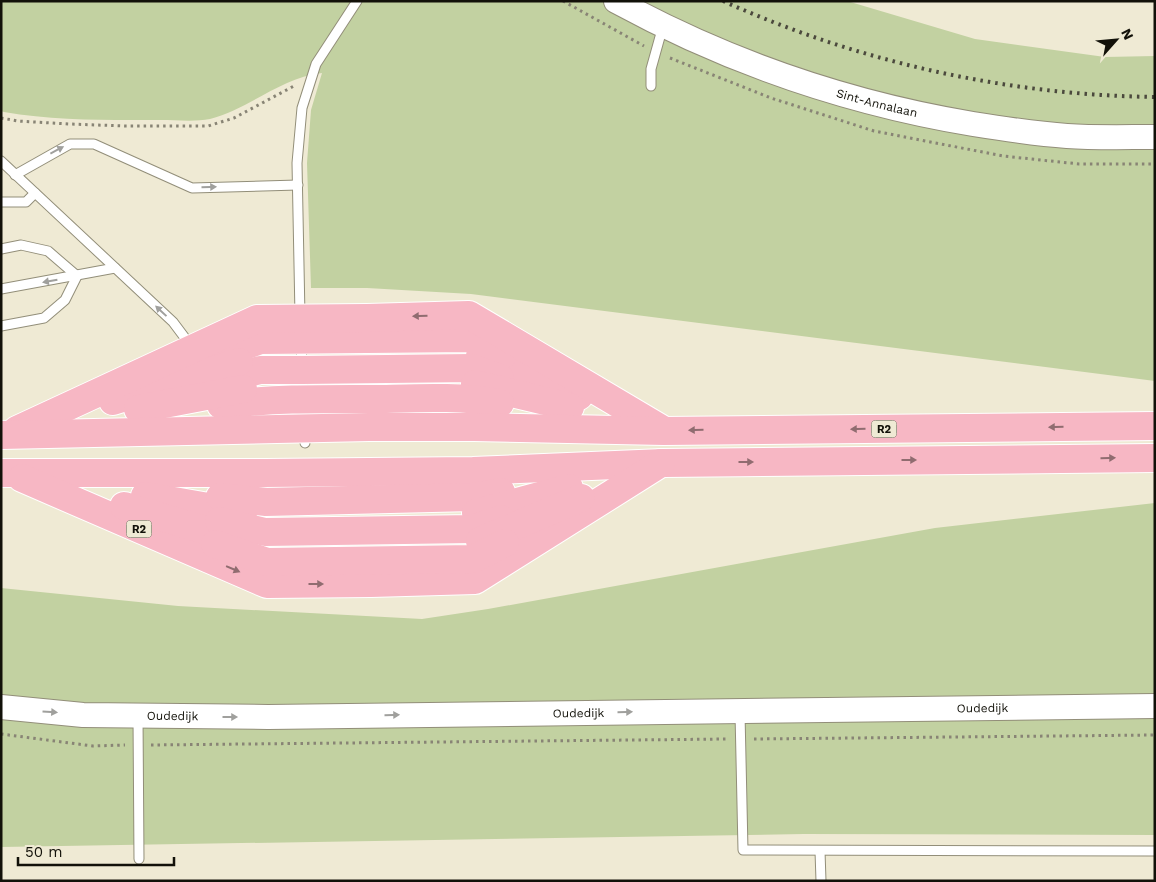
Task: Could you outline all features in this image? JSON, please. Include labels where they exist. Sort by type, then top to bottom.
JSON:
[{"type":"highway","name":"R2","points":[[4,435],[225,392],[260,400],[302,373],[367,318],[469,315],[664,431]]},
{"type":"highway","name":"R2","points":[[225,392],[257,319],[302,373],[472,398],[664,431]]},
{"type":"highway","name":"R2","points":[[4,435],[251,443],[302,373],[472,353],[664,431]]},
{"type":"highway","name":"R2","points":[[4,435],[225,392],[260,355],[473,442],[664,431],[1155,426]]},
{"type":"highway","name":"R2","points":[[4,435],[225,392]]},
{"type":"highway","name":"R2","points":[[6,473],[264,461],[464,456],[662,463],[1155,458]]},
{"type":"highway","name":"R2","points":[[6,473],[267,584],[371,583],[475,580],[662,463]]},
{"type":"highway","name":"R2","points":[[6,473],[265,547],[370,546],[473,544],[662,463]]},
{"type":"highway","name":"R2","points":[[6,473],[266,502],[473,497],[662,463]]},
{"type":"street","name":"Sint-Annalaan","points":[[616,1],[700,44],[754,66],[871,103],[942,119],[1002,129],[1067,136],[1155,137]]},
{"type":"street","name":"Oudedijk","points":[[1,707],[82,714],[268,717],[1155,706]]},
{"type":"lane","points":[[302,373],[297,163],[302,108],[316,64],[357,1]]},
{"type":"lane","points":[[651,86],[651,69],[663,26]]},
{"type":"lane","points":[[15,175],[70,144],[94,144],[192,188],[298,185]]},
{"type":"lane","points":[[1,161],[173,322],[225,392]]},
{"type":"lane","points":[[1,202],[26,202],[35,194]]},
{"type":"lane","points":[[1,249],[21,245],[48,251],[76,276]]},
{"type":"lane","points":[[1,289],[115,268]]},
{"type":"lane","points":[[1,326],[44,318],[64,300],[76,276]]},
{"type":"lane","points":[[740,710],[743,850],[1155,851]]},
{"type":"lane","points":[[138,716],[138,859]]},
{"type":"lane","points":[[820,850],[821,881]]},
{"type":"path","points":[[1,118],[78,125],[208,126],[234,118],[297,85],[311,80]]},
{"type":"path","points":[[1,734],[93,746],[1155,735]]},
{"type":"green space","points":[[1,1],[847,1],[975,39],[1105,57],[1155,56],[1155,381],[471,294],[367,288],[311,288],[307,163],[311,110],[322,73],[292,81],[238,108],[204,120],[82,119],[4,112],[1,111]]},
{"type":"green space","points":[[1155,503],[1155,835],[804,834],[1,847],[1,588],[178,606],[422,619],[488,609],[935,528]]},
{"type":"railway","points":[[723,1],[774,23],[827,41],[880,58],[934,71],[1044,90],[1099,95],[1155,97]]}]
